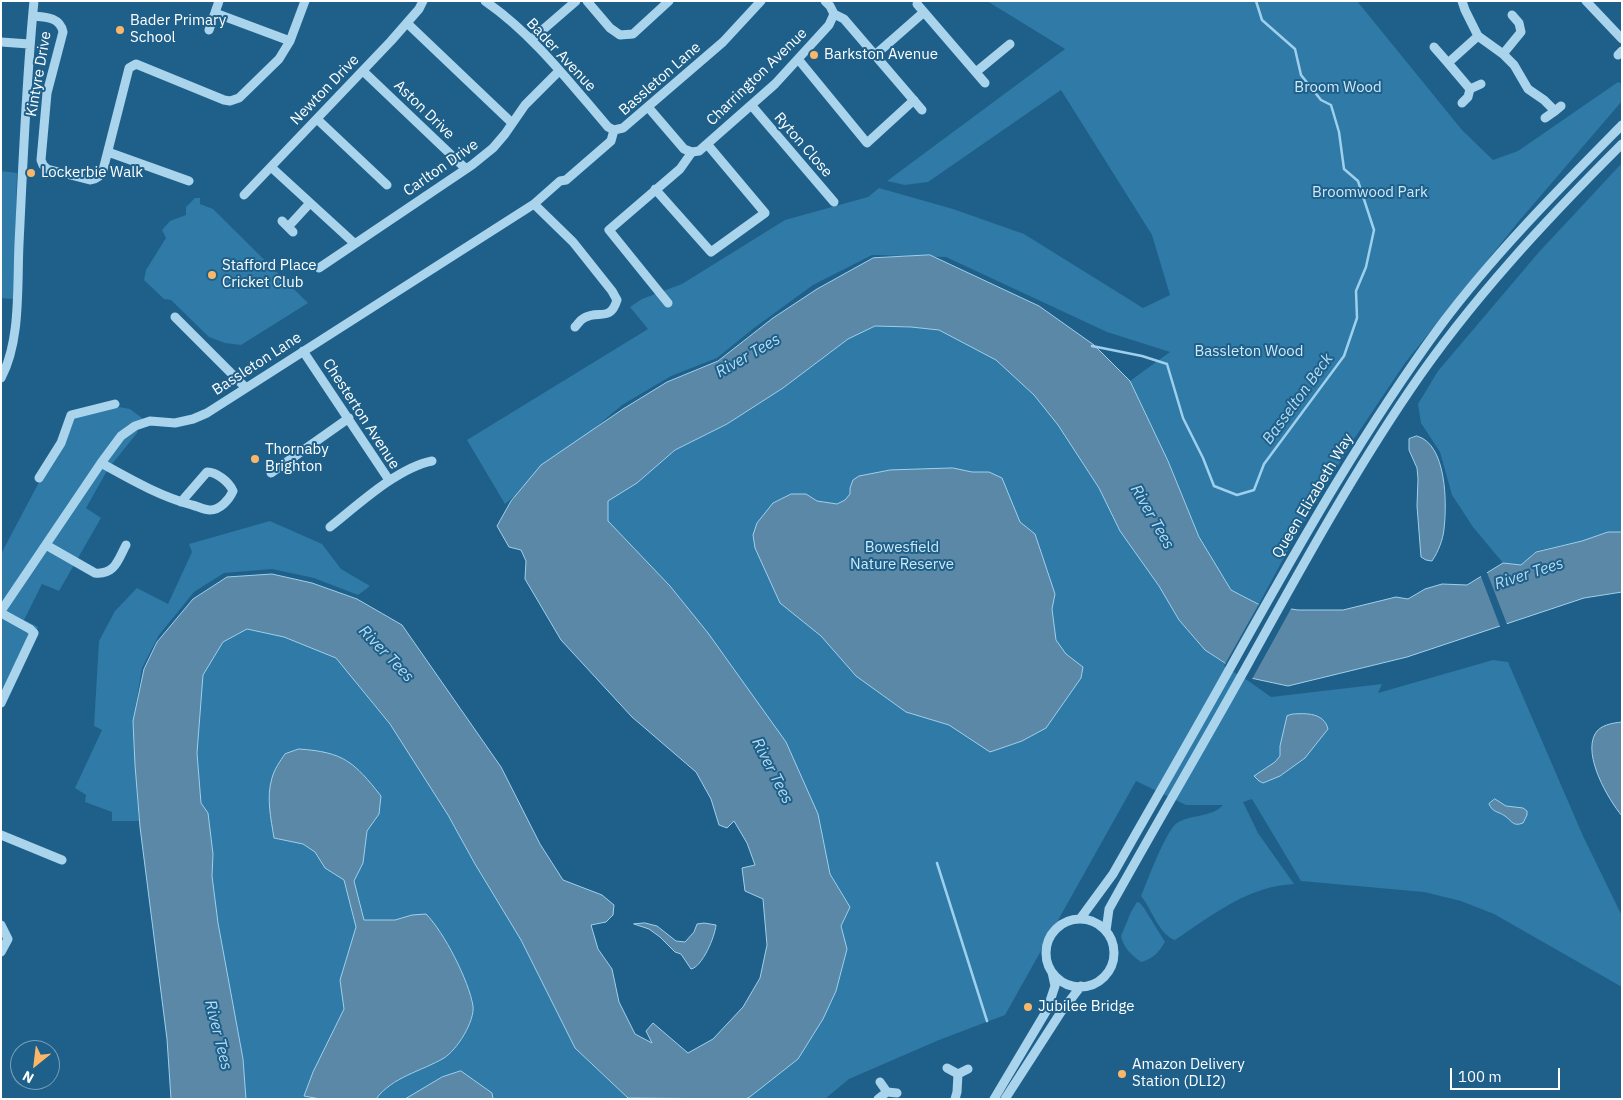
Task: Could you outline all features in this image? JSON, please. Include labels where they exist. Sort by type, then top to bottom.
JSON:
[{"type":"street","points":[[1,378],[8,366],[16,323],[29,44],[34,1]]},
{"type":"street","points":[[209,30],[219,1]]},
{"type":"street","name":"Kintyre Drive","points":[[33,16],[53,19],[59,23],[63,32],[47,93],[41,155],[43,166],[54,171],[90,180],[96,179],[101,175],[129,68],[136,64],[224,100],[235,100],[244,95],[280,59],[290,41],[306,1]]},
{"type":"street","name":"Newton Drive","points":[[244,195],[364,70],[407,23],[423,1]]},
{"type":"street","name":"Bader Avenue","points":[[485,1],[532,40],[608,128],[614,130]]},
{"type":"street","points":[[532,40],[576,1]]},
{"type":"street","points":[[586,1],[610,28],[620,35],[633,34],[669,1]]},
{"type":"street","name":"Bassleton Lane","points":[[1,612],[121,436],[135,426],[150,421],[175,423],[193,419],[207,413],[534,204],[563,180],[572,169],[611,141],[614,130],[623,128],[723,42],[761,1]]},
{"type":"street","points":[[825,1],[834,14],[844,19],[922,110]]},
{"type":"street","points":[[1462,1],[1478,36],[1503,54],[1514,65],[1528,89],[1558,109],[1545,118]]},
{"type":"street","points":[[1586,1],[1622,39]]},
{"type":"street","points":[[917,4],[985,83]]},
{"type":"street","points":[[875,55],[924,12]]},
{"type":"street","points":[[215,13],[290,41]]},
{"type":"street","name":"Charrington Avenue","points":[[668,303],[609,230],[680,169],[692,152],[699,151],[752,106],[798,60],[829,25],[834,14]]},
{"type":"street","points":[[1503,54],[1521,32],[1519,23],[1512,15]]},
{"type":"street","points":[[407,23],[512,123]]},
{"type":"street","points":[[1448,63],[1478,36]]},
{"type":"street","points":[[1,42],[29,44]]},
{"type":"street","points":[[976,72],[1010,44]]},
{"type":"street","points":[[1434,47],[1470,89]]},
{"type":"street","points":[[798,60],[867,143],[914,100]]},
{"type":"street","name":"Aston Drive","points":[[364,70],[466,169]]},
{"type":"street","name":"Carlton Drive","points":[[319,268],[466,169],[492,148],[506,134],[525,105],[559,71]]},
{"type":"street","points":[[807,87],[812,77]]},
{"type":"street","points":[[1470,89],[1481,84]]},
{"type":"street","points":[[1462,103],[1468,97],[1470,89]]},
{"type":"street","name":"Ryton Close","points":[[752,106],[834,202]]},
{"type":"street","points":[[648,107],[684,149],[692,152]]},
{"type":"street","points":[[317,119],[387,185]]},
{"type":"street","name":"Queen Elizabeth Way","points":[[1080,919],[1113,874],[1282,575],[1355,451],[1399,383],[1442,324],[1492,262],[1557,191],[1622,125]]},
{"type":"street","points":[[655,189],[711,252],[766,213],[707,144]]},
{"type":"street","name":"Queen Elizabeth Way","points":[[1106,931],[1109,909],[1294,581],[1366,458],[1411,389],[1502,270],[1566,200],[1622,144]]},
{"type":"street","points":[[108,152],[189,181]]},
{"type":"street","points":[[271,167],[354,243]]},
{"type":"street","points":[[288,226],[310,203]]},
{"type":"street","points":[[534,204],[573,242],[617,300],[614,309],[610,313],[584,318],[575,327]]},
{"type":"street","points":[[577,309],[584,318]]},
{"type":"street","points":[[175,317],[246,388]]},
{"type":"street","name":"Chesterton Avenue","points":[[303,351],[389,480],[330,527]]},
{"type":"street","points":[[39,478],[60,443],[71,415],[115,404]]},
{"type":"street","points":[[272,473],[349,418]]},
{"type":"street","points":[[389,480],[432,461]]},
{"type":"street","points":[[101,463],[154,492],[181,502],[210,510],[218,508],[230,498],[233,492],[231,486],[214,472],[207,472],[181,502]]},
{"type":"street","points":[[46,545],[95,573],[104,574],[113,569],[126,545]]},
{"type":"street","points":[[1,612],[30,628],[34,633],[1,703]]},
{"type":"street","points":[[1,835],[62,860]]},
{"type":"street","points":[[994,1099],[1047,1010],[1055,986],[1046,952],[1049,939],[1061,924],[1080,919],[1092,921],[1106,931],[1113,945],[1112,964],[1100,980],[1088,986],[1068,984],[1052,971]]},
{"type":"street","points":[[1,924],[8,939],[1,952]]},
{"type":"street","points":[[1006,1099],[1060,1012],[1081,986]]},
{"type":"street","points":[[947,1068],[958,1074]]},
{"type":"street","points":[[958,1074],[968,1068]]},
{"type":"street","points":[[955,1099],[958,1074]]},
{"type":"street","points":[[880,1082],[887,1092]]},
{"type":"street","points":[[878,1099],[887,1092],[897,1093]]},
{"type":"green space","points":[[987,1],[1357,1],[1462,130],[1493,160],[1518,151],[1618,82],[1622,84],[1622,101],[1519,221],[1405,363],[1354,439],[1296,535],[1259,604],[1231,590],[1199,537],[1168,461],[1130,381],[1170,352],[1107,332],[946,257],[872,255],[813,285],[717,358],[671,376],[622,405],[505,504],[467,440],[648,329],[630,307],[642,299],[682,284],[785,220],[868,197],[879,188],[953,209],[1024,234],[1143,308],[1170,295],[1152,235],[1061,90],[928,182],[905,185],[887,181],[1065,49]]},
{"type":"green space","points":[[1622,163],[1622,532],[1608,532],[1582,541],[1536,551],[1521,565],[1503,563],[1473,527],[1452,495],[1440,452],[1421,423],[1418,404],[1438,371],[1539,252]]},
{"type":"green space","points":[[1,171],[17,173],[14,299],[1,298]]},
{"type":"green space","name":"Stafford Place Cricket Club","points":[[195,198],[200,198],[200,204],[213,209],[308,303],[241,345],[225,343],[209,337],[171,300],[164,299],[144,280],[146,270],[166,238],[162,230],[170,221],[186,215],[186,207]]},
{"type":"green space","name":"Bowesfield Nature Reserve","points":[[875,326],[939,330],[996,360],[1034,395],[1058,425],[1099,488],[1120,531],[1159,586],[1179,620],[1205,650],[1271,697],[1382,684],[1378,693],[1493,660],[1508,662],[1583,836],[1622,916],[1622,987],[1494,914],[1461,901],[1424,892],[1301,881],[1252,799],[1243,802],[1258,833],[1294,884],[1261,890],[1246,896],[1216,912],[1175,940],[1169,937],[1160,927],[1141,896],[1162,845],[1177,823],[1188,818],[1213,812],[1223,805],[1186,805],[1136,781],[1005,1015],[939,1040],[849,1079],[825,1099],[746,1099],[751,1096],[844,939],[841,926],[850,906],[830,874],[818,814],[708,633],[670,586],[607,521],[608,500],[637,483],[675,450],[727,424],[783,388],[848,339]]},
{"type":"green space","points":[[119,407],[130,409],[142,418],[137,433],[108,469],[86,508],[101,518],[59,591],[42,584],[24,620],[38,627],[1,705],[1,554],[73,418]]},
{"type":"green space","points":[[270,521],[322,544],[341,569],[370,586],[358,595],[314,578],[272,569],[224,573],[194,592],[159,635],[142,668],[133,721],[139,821],[112,821],[112,812],[85,802],[86,795],[75,788],[102,730],[94,726],[99,641],[115,611],[137,588],[168,604],[192,552],[189,544]]},
{"type":"green space","points":[[247,629],[284,637],[336,658],[390,724],[448,815],[521,940],[575,1048],[629,1099],[246,1099],[243,1059],[218,923],[212,876],[213,854],[208,813],[201,803],[197,753],[203,675],[223,642]]},
{"type":"green space","points":[[1137,902],[1144,908],[1165,942],[1155,955],[1141,962],[1128,951],[1121,936]]},
{"type":"water","name":"River Tees","points":[[930,255],[1039,306],[1094,345],[1130,381],[1168,461],[1199,537],[1231,590],[1258,604],[1298,610],[1343,610],[1396,597],[1408,599],[1425,589],[1442,584],[1467,585],[1503,563],[1521,565],[1536,552],[1582,541],[1608,532],[1622,532],[1622,592],[1584,598],[1407,657],[1288,686],[1246,677],[1205,650],[1179,620],[1159,586],[1120,531],[1099,488],[1058,425],[1034,395],[996,360],[939,330],[875,326],[848,339],[783,388],[727,424],[675,450],[637,483],[608,501],[608,521],[670,586],[708,633],[786,742],[818,814],[830,874],[850,907],[841,926],[847,949],[836,991],[823,1019],[798,1059],[746,1099],[628,1098],[575,1048],[521,940],[448,815],[390,724],[336,658],[284,637],[247,629],[223,642],[203,675],[197,753],[201,803],[208,813],[213,854],[212,876],[218,923],[243,1059],[246,1099],[171,1099],[167,1039],[140,827],[133,721],[144,669],[157,642],[193,599],[227,577],[272,574],[312,583],[357,599],[402,625],[501,767],[540,844],[563,880],[602,895],[614,905],[613,915],[606,922],[591,925],[598,949],[612,969],[619,1002],[635,1034],[652,1043],[646,1031],[653,1023],[688,1053],[713,1039],[743,1007],[760,978],[767,945],[763,899],[745,891],[742,868],[755,865],[747,843],[734,821],[727,828],[719,825],[711,799],[696,772],[632,717],[561,640],[525,579],[526,561],[521,550],[509,547],[497,526],[511,501],[541,465],[623,409],[667,382],[718,361],[773,318],[817,289],[873,258]]},
{"type":"water","points":[[1417,436],[1427,441],[1434,450],[1440,462],[1445,491],[1443,533],[1440,546],[1432,561],[1421,557],[1417,506],[1417,468],[1409,450],[1409,439]]},
{"type":"water","points":[[953,468],[972,472],[989,472],[1002,478],[1020,522],[1035,534],[1055,594],[1052,609],[1056,640],[1066,654],[1083,667],[1081,678],[1046,728],[1022,741],[990,752],[949,725],[906,712],[856,676],[821,636],[780,603],[755,548],[753,535],[757,523],[773,503],[791,494],[806,494],[817,501],[837,504],[845,500],[850,494],[853,480],[859,476],[890,470]]},
{"type":"water","points":[[1309,714],[1319,717],[1328,729],[1305,758],[1280,776],[1263,783],[1254,776],[1275,762],[1280,756],[1280,746],[1287,716]]},
{"type":"water","points":[[1622,722],[1622,816],[1610,799],[1599,777],[1592,754],[1592,743],[1595,734],[1600,728]]},
{"type":"water","points":[[299,749],[327,753],[347,761],[363,775],[381,796],[379,814],[367,831],[363,863],[354,881],[364,920],[395,920],[412,915],[426,914],[448,944],[471,996],[473,1012],[471,1019],[464,1035],[454,1049],[444,1058],[390,1085],[376,1099],[320,1099],[304,1096],[313,1072],[344,1009],[340,980],[356,927],[344,880],[325,868],[315,852],[303,844],[274,838],[270,816],[270,785],[276,769],[285,754]]},
{"type":"water","points":[[1495,799],[1506,806],[1523,808],[1527,811],[1523,823],[1515,824],[1492,809],[1489,804]]},
{"type":"water","points":[[645,923],[657,926],[676,941],[685,942],[694,932],[697,924],[716,925],[707,951],[699,963],[691,969],[681,954],[675,952],[660,937],[649,929],[634,924]]},
{"type":"water","points":[[461,1071],[492,1093],[493,1099],[405,1099],[442,1077]]},
{"type":"pier","points":[[1486,570],[1508,627],[1501,629],[1480,574]]},
{"type":"pier","points":[[1260,602],[1292,607],[1251,681],[1224,666]]},
{"type":"waterway","name":"Basselton Beck","points":[[1092,346],[1142,356],[1167,364],[1183,418],[1203,458],[1214,486],[1237,495],[1254,490],[1264,464],[1344,356],[1357,318],[1356,291],[1366,267],[1374,230],[1358,181],[1344,169],[1339,132],[1331,105],[1321,100],[1301,75],[1295,49],[1262,20],[1256,1]]},
{"type":"waterway","points":[[937,863],[987,1021]]},
{"type":"place","name":"Bader Primary School","points":[[120,30]]},
{"type":"place","name":"Barkston Avenue","points":[[814,55]]},
{"type":"place","name":"Lockerbie Walk","points":[[31,173]]},
{"type":"place","name":"Stafford Place Cricket Club","points":[[212,275]]},
{"type":"place","name":"Thornaby Brighton","points":[[255,459]]},
{"type":"place","name":"Jubilee Bridge","points":[[1028,1007]]},
{"type":"place","name":"Amazon Delivery Station (DLI2)","points":[[1122,1074]]},
{"type":"park label","name":"Broom Wood","points":[[1338,88]]},
{"type":"park label","name":"Broomwood Park","points":[[1370,193]]},
{"type":"park label","name":"Bassleton Wood","points":[[1249,352]]}]
